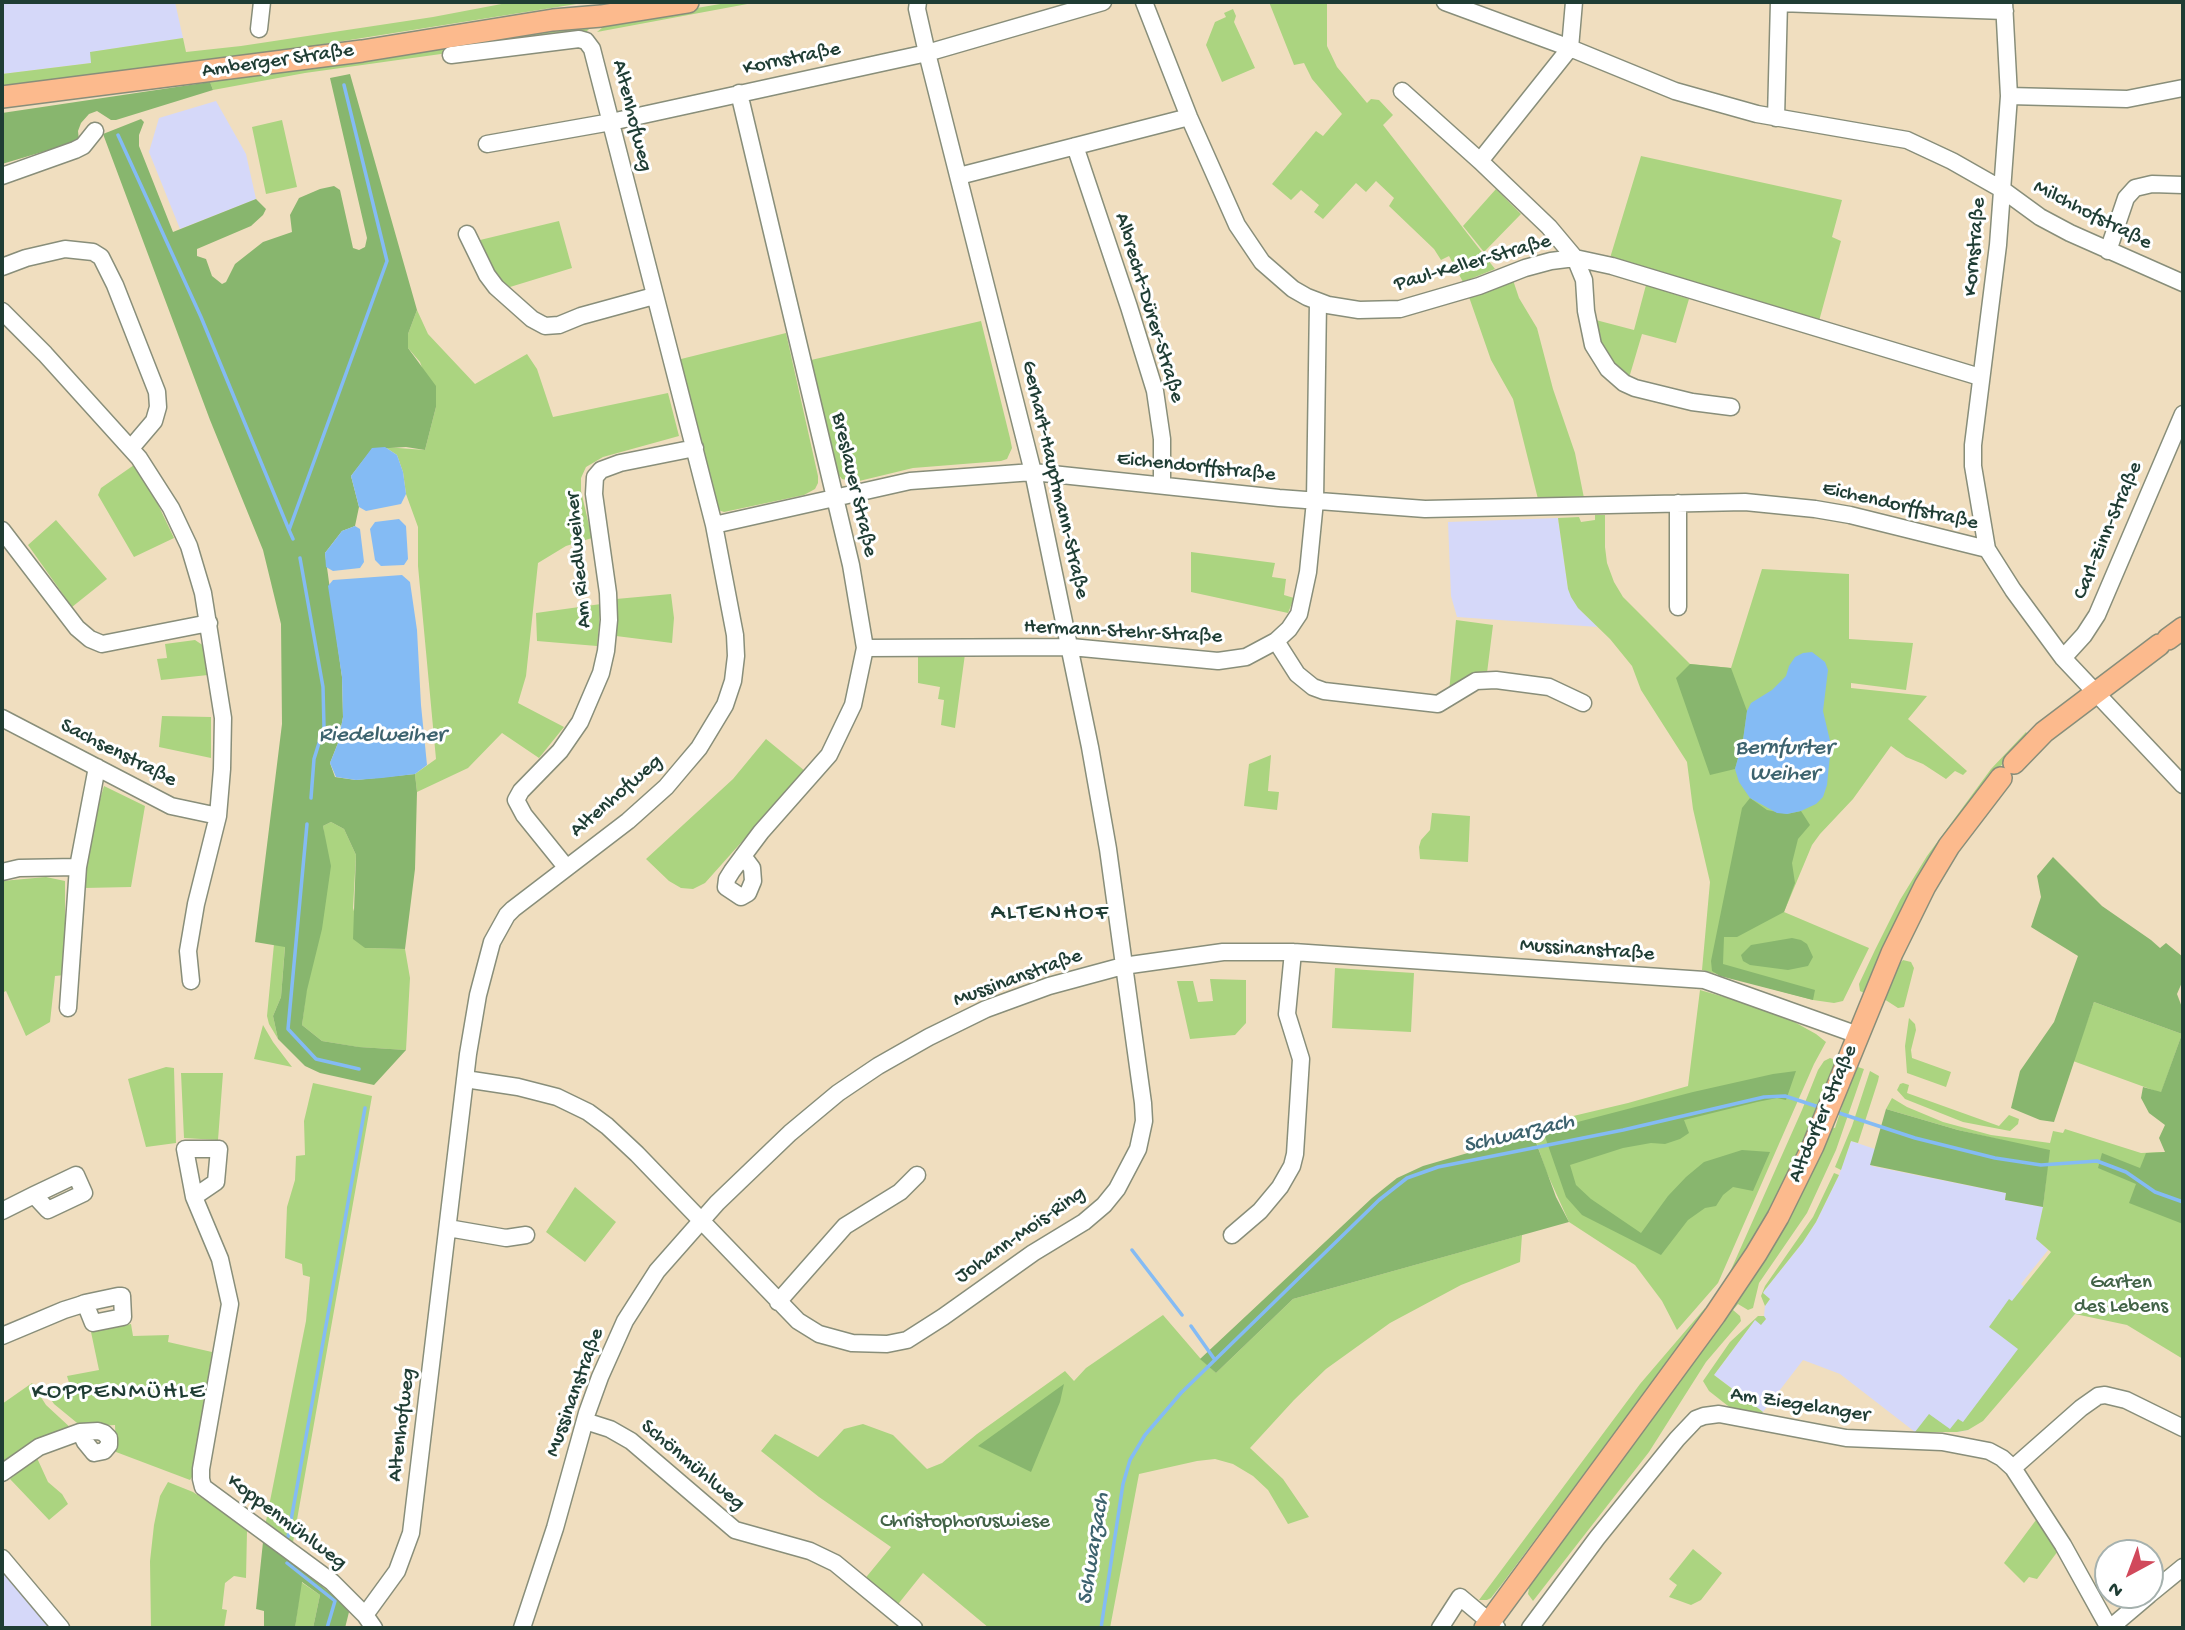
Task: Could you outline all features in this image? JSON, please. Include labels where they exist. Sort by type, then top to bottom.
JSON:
[{"type":"main road","name":"Amberger Straße","points":[[2,97],[362,51],[553,19],[618,2]]},
{"type":"main road","name":"Amberger Straße","points":[[553,19],[601,16],[688,2]]},
{"type":"main road","name":"Altdorfer Straße","points":[[1491,1626],[1756,1254],[1823,1124],[1892,953],[1932,873],[1959,833],[2008,770],[2037,738],[2170,637]]},
{"type":"street","points":[[259,29],[262,2]]},
{"type":"street","name":"Kornstraße","points":[[487,144],[611,122],[927,53],[1103,2]]},
{"type":"street","name":"Paul-Keller-Straße","points":[[1144,2],[1189,117],[1248,244],[1274,273],[1293,289],[1318,302],[1359,310],[1400,309],[1479,286],[1525,268],[1576,258],[1612,266],[1980,377]]},
{"type":"street","name":"Kornstraße","points":[[1445,2],[1570,48],[1675,91],[1776,118],[1907,140],[1952,161],[2003,190],[1973,445],[1973,466],[1987,549],[2013,590],[2063,658],[2183,785]]},
{"type":"street","points":[[1480,161],[1570,48],[1574,2]]},
{"type":"street","points":[[1776,118],[1779,2],[2004,7]]},
{"type":"street","name":"Gerhart-Hauptmann-Straße","points":[[915,4],[1032,471],[1070,647],[1108,849],[1123,966]]},
{"type":"street","name":"Milchhofstraße","points":[[2004,7],[2009,96],[2003,190],[2040,217],[2183,284]]},
{"type":"street","name":"Altenhofweg","points":[[370,1622],[397,1571],[411,1533],[465,1079],[478,995],[492,942],[513,909],[628,821],[666,787],[699,748],[725,705],[733,681],[736,635],[714,525],[594,53],[583,39],[452,55]]},
{"type":"street","points":[[2009,96],[2127,99],[2183,88]]},
{"type":"street","points":[[1402,91],[1549,227],[1576,258],[1584,280],[1586,311],[1593,345],[1608,369],[1624,383],[1635,388],[1692,402],[1731,407]]},
{"type":"street","name":"Breslauer Straße","points":[[739,93],[859,602],[865,648],[853,705],[829,755],[743,856]]},
{"type":"street","points":[[959,176],[1189,117]]},
{"type":"street","points":[[2,176],[75,150],[83,146],[95,131]]},
{"type":"street","name":"Albrecht-Dürer-Straße","points":[[1075,146],[1148,366],[1159,417],[1162,485]]},
{"type":"street","points":[[2108,251],[2126,198],[2135,188],[2152,184],[2183,185]]},
{"type":"street","points":[[467,234],[487,275],[496,287],[515,306],[540,324],[552,327],[654,296]]},
{"type":"street","points":[[2,267],[65,249],[93,252],[101,257],[158,391],[158,407],[154,421],[131,448]]},
{"type":"street","name":"Hermann-Stehr-Straße","points":[[865,648],[1070,647],[1218,661],[1247,657],[1276,642],[1299,614],[1303,600],[1315,501],[1318,302]]},
{"type":"street","points":[[2,311],[131,448],[165,497],[189,546],[203,593],[223,718],[222,769],[218,816],[188,951],[191,981]]},
{"type":"street","name":"Carl-Zinn-Straße","points":[[2063,658],[2084,635],[2097,615],[2183,414]]},
{"type":"street","name":"Am Riedlweiher","points":[[566,867],[524,815],[516,800],[521,790],[560,751],[580,722],[601,673],[609,620],[608,593],[593,484],[595,477],[601,470],[620,463],[695,448]]},
{"type":"street","name":"Eichendorffstraße","points":[[714,525],[834,497],[934,478],[1032,471],[1315,501],[1425,509],[1745,502],[1863,517],[1987,549]]},
{"type":"street","points":[[1678,503],[1678,607]]},
{"type":"street","points":[[2,530],[77,628],[90,639],[102,644],[209,623]]},
{"type":"street","points":[[1276,642],[1297,674],[1313,687],[1324,691],[1438,704],[1476,681],[1496,680],[1549,687],[1583,703]]},
{"type":"street","name":"Sachsenstraße","points":[[2,718],[171,806],[218,816]]},
{"type":"street","points":[[68,1008],[78,867],[97,766]]},
{"type":"street","points":[[2,872],[19,868],[78,867]]},
{"type":"street","name":"Mussinanstraße","points":[[522,1628],[555,1528],[584,1421],[625,1321],[640,1295],[701,1221],[790,1133],[838,1093],[877,1066],[986,1009],[1049,986],[1123,966],[1223,952],[1293,952],[1704,980],[1858,1035]]},
{"type":"street","points":[[1232,1235],[1260,1211],[1280,1187],[1292,1166],[1295,1154],[1301,1059],[1287,1014],[1293,952]]},
{"type":"street","name":"Johann-Mois-Ring","points":[[465,1079],[518,1087],[557,1097],[588,1112],[637,1154],[778,1301],[808,1328],[830,1338],[871,1345],[907,1340],[1014,1266],[1084,1222],[1104,1205],[1124,1178],[1135,1157],[1144,1121],[1123,966]]},
{"type":"street","points":[[778,1301],[845,1226],[900,1192],[917,1175]]},
{"type":"street","points":[[2,1211],[34,1195]]},
{"type":"street","name":"Koppenmühlweg","points":[[194,1197],[220,1259],[231,1308],[201,1469],[203,1487],[332,1582],[370,1622]]},
{"type":"street","points":[[448,1228],[506,1238],[526,1235]]},
{"type":"street","points":[[2,1336],[85,1303]]},
{"type":"street","points":[[2013,1468],[2091,1400],[2105,1395],[2126,1400],[2183,1428]]},
{"type":"street","name":"Am Ziegelanger","points":[[1530,1628],[1597,1538],[1677,1439],[1691,1424],[1704,1416],[1732,1416],[1846,1438],[1942,1442],[1974,1447],[2002,1458],[2013,1468],[2063,1545],[2109,1628]]},
{"type":"street","name":"Schönmühlweg","points":[[584,1421],[610,1429],[631,1441],[735,1530],[810,1551],[835,1563],[914,1628]]},
{"type":"street","points":[[2,1473],[39,1447],[80,1432]]},
{"type":"street","points":[[2,1558],[61,1628]]},
{"type":"street","points":[[2164,1583],[2183,1567]]},
{"type":"street","points":[[1440,1628],[1460,1597],[1491,1626]]},
{"type":"street","points":[[2109,1628],[2133,1609]]},
{"type":"shaded area","points":[[2,2],[175,2],[183,38],[91,52],[91,63],[2,74]]},
{"type":"shaded area","points":[[216,101],[246,154],[256,199],[180,229],[149,152],[159,118]]},
{"type":"shaded area","points":[[1558,518],[1568,589],[1578,608],[1598,627],[1457,617],[1451,596],[1448,522]]},
{"type":"shaded area","points":[[1851,1141],[1875,1149],[1871,1166],[2006,1193],[2005,1200],[2043,1207],[2037,1239],[2048,1250],[2021,1284],[2024,1287],[2019,1293],[2075,1314],[1968,1430],[1915,1432],[1840,1374],[1803,1360],[1763,1412],[1714,1375],[1755,1320],[1766,1320],[1765,1306],[1770,1299],[1763,1293],[1816,1222],[1839,1175]]},
{"type":"shaded area","points":[[2,1558],[61,1628],[2,1628]]},
{"type":"green space","points":[[512,2],[589,2],[293,49],[2,86],[2,74],[91,63],[90,52],[183,38],[186,52],[241,46],[433,17]]},
{"type":"green space","points":[[732,2],[758,2],[597,32],[608,23]]},
{"type":"green space","points":[[1269,2],[1327,2],[1327,46],[1337,67],[1367,103],[1371,99],[1379,100],[1393,115],[1383,125],[1495,269],[1463,282],[1449,256],[1441,260],[1434,249],[1389,206],[1394,198],[1376,181],[1366,192],[1356,183],[1323,219],[1314,212],[1319,205],[1301,190],[1291,200],[1272,184],[1316,131],[1323,136],[1342,114],[1312,79],[1304,63],[1294,65]]},
{"type":"green space","points":[[1233,9],[1236,16],[1234,22],[1255,68],[1222,82],[1206,45],[1215,22],[1226,17],[1224,13]]},
{"type":"green space","points":[[592,26],[584,34],[305,73],[213,90],[210,82]]},
{"type":"green space","points":[[350,74],[417,310],[408,334],[408,348],[436,386],[436,407],[425,450],[406,447],[372,449],[351,476],[359,507],[355,526],[342,531],[325,553],[342,677],[343,717],[338,743],[330,763],[335,777],[356,780],[415,774],[417,792],[415,869],[405,949],[365,948],[353,939],[356,855],[344,829],[331,822],[323,826],[331,866],[322,929],[307,990],[302,1025],[322,1041],[406,1050],[374,1085],[320,1073],[305,1066],[278,1039],[273,1016],[281,997],[285,947],[255,942],[282,724],[281,624],[263,550],[210,420],[103,134],[141,119],[144,122],[139,135],[139,146],[173,232],[256,199],[266,209],[251,226],[197,249],[197,256],[206,259],[212,276],[222,284],[226,282],[235,264],[263,242],[292,232],[290,215],[299,198],[320,189],[334,186],[340,190],[353,248],[359,250],[365,247],[367,238],[330,78]]},
{"type":"green space","points":[[210,82],[213,90],[116,120],[111,120],[97,111],[89,114],[78,131],[79,141],[2,164],[2,113]]},
{"type":"green space","points":[[282,120],[297,187],[266,194],[252,127]]},
{"type":"green space","points":[[1641,156],[1842,200],[1832,237],[1841,241],[1819,321],[1610,258]]},
{"type":"green space","points":[[1496,189],[1521,214],[1484,252],[1463,226]]},
{"type":"green space","points":[[559,221],[572,268],[510,287],[504,283],[496,274],[480,240]]},
{"type":"green space","points":[[1513,280],[1519,298],[1537,328],[1553,389],[1575,453],[1584,498],[1538,499],[1513,399],[1491,360],[1469,297]]},
{"type":"green space","points":[[1646,285],[1689,299],[1676,343],[1642,334],[1629,378],[1605,356],[1592,319],[1634,330]]},
{"type":"green space","points":[[417,310],[428,334],[475,384],[527,354],[537,369],[553,417],[668,393],[679,436],[603,457],[586,467],[581,478],[581,491],[592,538],[566,546],[538,563],[526,676],[518,703],[564,727],[539,758],[502,733],[468,768],[417,792],[415,774],[436,759],[418,566],[418,527],[406,494],[397,455],[385,447],[425,450],[436,407],[420,362],[408,348],[408,334]]},
{"type":"green space","points":[[981,321],[1012,448],[1007,459],[913,468],[855,482],[842,479],[837,473],[811,360]]},
{"type":"green space","points":[[786,333],[818,483],[815,489],[804,495],[724,512],[718,510],[677,360]]},
{"type":"green space","points":[[134,465],[154,496],[174,538],[134,557],[98,495],[101,488]]},
{"type":"green space","points":[[1595,515],[1605,515],[1607,563],[1623,597],[1690,664],[1731,668],[1762,569],[1849,574],[1849,639],[1913,643],[1906,690],[1851,683],[1851,688],[1927,696],[1908,719],[1967,771],[1963,775],[1955,771],[1946,779],[1891,746],[1853,799],[1812,845],[1784,912],[1869,948],[1843,1001],[1834,1003],[1813,1000],[1702,970],[1710,882],[1693,809],[1687,762],[1641,690],[1632,666],[1610,639],[1578,608],[1568,589],[1558,518],[1579,517],[1581,522],[1595,520]]},
{"type":"green space","points":[[56,520],[107,579],[72,607],[28,545]]},
{"type":"green space","points":[[1191,552],[1275,563],[1272,577],[1286,579],[1284,595],[1294,598],[1288,613],[1191,592]]},
{"type":"green space","points":[[671,594],[674,618],[672,643],[616,636],[616,599]]},
{"type":"green space","points":[[601,604],[597,646],[537,641],[536,613]]},
{"type":"green space","points":[[1456,620],[1493,625],[1487,673],[1479,673],[1449,692]]},
{"type":"green space","points":[[195,640],[204,646],[208,675],[161,680],[157,659],[167,658],[165,644]]},
{"type":"green space","points":[[918,654],[965,654],[955,728],[941,725],[944,700],[938,699],[940,687],[918,683]]},
{"type":"green space","points":[[1690,664],[1731,668],[1747,711],[1735,769],[1710,775],[1676,678]]},
{"type":"green space","points":[[162,716],[211,717],[211,758],[159,747]]},
{"type":"green space","points":[[2026,732],[2026,739],[1995,772],[1864,993],[1860,991],[1859,984],[1875,950],[1900,900],[1927,856],[1991,769]]},
{"type":"green space","points":[[766,739],[805,771],[705,883],[693,889],[681,888],[669,881],[646,859],[733,779]]},
{"type":"green space","points":[[1271,755],[1268,791],[1279,792],[1277,810],[1244,806],[1249,764]]},
{"type":"green space","points":[[104,786],[145,806],[131,887],[84,888],[84,868],[90,832]]},
{"type":"green space","points":[[1750,798],[1767,810],[1787,814],[1801,811],[1810,825],[1798,839],[1792,863],[1795,883],[1784,912],[1737,937],[1724,937],[1723,964],[1815,990],[1813,1000],[1720,976],[1712,971],[1711,961],[1742,808]]},
{"type":"green space","points":[[1432,813],[1470,816],[1468,862],[1420,859],[1419,847],[1421,840],[1430,830]]},
{"type":"green space","points":[[331,822],[344,829],[356,855],[353,908],[365,948],[405,949],[410,978],[406,1050],[358,1047],[322,1041],[302,1025],[325,840],[323,826]]},
{"type":"green space","points":[[2053,857],[2102,906],[2160,948],[2166,943],[2183,957],[2183,980],[2177,994],[2183,1010],[2183,1224],[2129,1203],[2136,1184],[2098,1168],[2102,1153],[2140,1168],[2146,1153],[2165,1152],[2159,1138],[2165,1125],[2149,1113],[2141,1098],[2143,1087],[2161,1092],[2182,1034],[2094,1002],[2054,1122],[2040,1120],[2011,1108],[2020,1071],[2054,1022],[2078,956],[2031,927],[2041,897],[2037,876]]},
{"type":"green space","points":[[46,877],[65,881],[65,975],[55,976],[50,1022],[26,1036],[6,991],[2,993],[2,881]]},
{"type":"green space","points":[[1792,938],[1807,944],[1813,957],[1808,966],[1788,970],[1750,965],[1743,961],[1741,955],[1751,945]]},
{"type":"green space","points":[[274,944],[285,946],[281,997],[273,1016],[278,1039],[267,1016]]},
{"type":"green space","points":[[1903,960],[1911,962],[1914,968],[1904,1007],[1898,1008],[1884,999]]},
{"type":"green space","points":[[1335,968],[1414,973],[1411,1032],[1332,1028]]},
{"type":"green space","points":[[1210,979],[1246,980],[1246,1023],[1235,1035],[1190,1039],[1177,981],[1193,981],[1198,1002],[1213,1001]]},
{"type":"green space","points":[[1700,990],[1789,1019],[1826,1042],[1718,1283],[1677,1330],[1662,1301],[1635,1265],[1569,1222],[1546,1171],[1531,1126],[1688,1086]]},
{"type":"green space","points":[[2094,1002],[2182,1034],[2161,1093],[2073,1061]]},
{"type":"green space","points":[[1909,1018],[1915,1024],[1916,1030],[1911,1050],[1912,1058],[1951,1072],[1946,1087],[1907,1073],[1905,1046]]},
{"type":"green space","points":[[263,1025],[273,1042],[292,1067],[254,1059]]},
{"type":"green space","points":[[1830,1058],[1838,1061],[1826,1090],[1823,1090],[1800,1154],[1759,1232],[1726,1281],[1818,1070],[1824,1061]]},
{"type":"green space","points":[[1855,1066],[1864,1069],[1836,1150],[1807,1213],[1759,1283],[1753,1308],[1748,1310],[1738,1304],[1733,1310],[1740,1316],[1741,1321],[1706,1362],[1649,1452],[1533,1601],[1528,1594],[1530,1583],[1770,1252],[1798,1201],[1831,1127],[1835,1128]]},
{"type":"green space","points":[[166,1067],[174,1068],[176,1143],[146,1147],[128,1079]]},
{"type":"green space","points":[[1796,1071],[1786,1100],[1777,1098],[1684,1120],[1689,1133],[1680,1139],[1665,1144],[1651,1143],[1623,1148],[1570,1165],[1576,1185],[1591,1199],[1641,1233],[1668,1196],[1704,1162],[1742,1150],[1770,1152],[1753,1191],[1733,1187],[1723,1195],[1716,1206],[1705,1208],[1688,1220],[1661,1255],[1582,1215],[1566,1197],[1543,1131],[1693,1092]]},
{"type":"green space","points":[[1870,1071],[1879,1076],[1878,1081],[1858,1143],[1851,1141],[1841,1170],[1835,1167]]},
{"type":"green space","points":[[181,1073],[223,1073],[218,1140],[184,1138]]},
{"type":"green space","points":[[313,1083],[372,1096],[292,1548],[265,1526],[306,1321],[310,1277],[303,1275],[302,1264],[285,1258],[287,1207],[295,1180],[296,1156],[305,1155],[304,1121]]},
{"type":"green space","points":[[1903,1083],[1909,1085],[1907,1093],[1999,1126],[2009,1115],[2019,1119],[2018,1124],[2010,1131],[1963,1122],[1905,1099],[1897,1090]]},
{"type":"green space","name":"Garten des Lebens","points":[[1892,1098],[1943,1122],[1991,1135],[2050,1143],[2053,1131],[2063,1133],[2065,1129],[2141,1153],[2183,1148],[2183,1359],[2127,1325],[2075,1314],[1983,1421],[1968,1430],[1957,1432],[1915,1432],[1929,1414],[1950,1429],[1958,1419],[1963,1422],[2018,1349],[1989,1327],[2009,1299],[2012,1301],[2051,1252],[2036,1239],[2043,1207],[2049,1151],[1958,1130],[1886,1109]]},
{"type":"green space","points":[[1886,1109],[1958,1130],[2050,1150],[2043,1207],[2005,1200],[2006,1193],[1870,1165]]},
{"type":"green space","points":[[1533,1134],[1556,1197],[1569,1222],[1293,1299],[1216,1373],[1200,1359],[1372,1198],[1397,1178],[1423,1166]]},
{"type":"green space","points":[[1834,1173],[1839,1175],[1816,1222],[1764,1291],[1770,1299],[1765,1306],[1761,1296],[1765,1286],[1813,1217]]},
{"type":"green space","points":[[575,1187],[616,1222],[585,1262],[546,1232]]},
{"type":"green space","name":"Christophoruswiese","points":[[1522,1235],[1520,1262],[1461,1285],[1390,1323],[1326,1369],[1250,1448],[1283,1479],[1309,1517],[1288,1524],[1268,1490],[1253,1476],[1233,1464],[1215,1459],[1139,1474],[1110,1628],[989,1628],[923,1573],[895,1608],[863,1581],[891,1547],[819,1497],[761,1451],[775,1434],[818,1457],[844,1429],[863,1424],[893,1435],[927,1469],[942,1463],[977,1434],[1065,1371],[1074,1381],[1086,1368],[1163,1315],[1216,1373],[1293,1299]]},
{"type":"green space","points":[[1705,1308],[1707,1309],[1505,1580],[1491,1598],[1479,1600],[1640,1384]]},
{"type":"green space","points":[[1758,1316],[1764,1316],[1766,1319],[1761,1325],[1755,1320],[1714,1375],[1763,1412],[1759,1417],[1737,1413],[1709,1391],[1703,1381],[1730,1342]]},
{"type":"green space","points":[[131,1324],[133,1336],[169,1335],[168,1342],[212,1352],[194,1474],[190,1480],[116,1452],[115,1425],[82,1427],[54,1404],[46,1392],[70,1386],[67,1376],[99,1370],[91,1332]]},
{"type":"green space","points":[[32,1383],[46,1405],[73,1430],[2,1466],[2,1404]]},
{"type":"green space","points":[[1064,1384],[1060,1402],[1031,1472],[978,1446]]},
{"type":"green space","points":[[37,1458],[48,1482],[62,1494],[68,1504],[49,1520],[10,1479]]},
{"type":"green space","points":[[168,1482],[193,1492],[247,1531],[246,1578],[234,1576],[225,1583],[222,1609],[227,1610],[224,1628],[151,1628],[150,1561],[154,1525],[160,1496]]},
{"type":"green space","points":[[2036,1520],[2058,1551],[2037,1579],[2029,1577],[2024,1583],[2004,1563]]},
{"type":"green space","points":[[263,1542],[288,1558],[341,1602],[349,1612],[345,1628],[313,1628],[320,1595],[302,1582],[295,1628],[264,1626],[264,1611],[256,1609]]},
{"type":"green space","points":[[1693,1549],[1722,1573],[1701,1600],[1691,1605],[1669,1597],[1677,1585],[1669,1579]]},
{"type":"green space","points":[[301,1582],[320,1595],[313,1628],[295,1628]]},
{"type":"water","points":[[385,447],[397,455],[406,494],[401,504],[366,511],[359,507],[351,476],[372,448]]},
{"type":"water","points":[[399,519],[406,526],[408,559],[404,565],[381,566],[375,560],[370,529],[375,522]]},
{"type":"water","points":[[355,526],[360,529],[364,562],[360,568],[333,571],[326,567],[325,553],[342,531]]},
{"type":"water","name":"Riedelweiher","points":[[402,575],[410,582],[417,630],[427,765],[415,774],[356,780],[336,777],[330,763],[338,743],[343,717],[342,677],[328,586],[333,580]]},
{"type":"water","name":"Bernfurter Weiher","points":[[1812,652],[1825,662],[1828,670],[1823,711],[1831,745],[1827,785],[1823,797],[1816,804],[1801,811],[1777,813],[1750,798],[1739,782],[1735,769],[1747,711],[1751,703],[1772,690],[1786,676],[1795,657]]},
{"type":"waterway","points":[[293,539],[289,530],[387,261],[344,85]]},
{"type":"waterway","points":[[118,135],[201,317],[289,530]]},
{"type":"waterway","points":[[300,558],[323,687],[324,727],[314,759],[311,798]]},
{"type":"waterway","points":[[307,824],[288,1029],[316,1059],[359,1069]]},
{"type":"waterway","name":"Schwarzach","points":[[1101,1628],[1123,1484],[1130,1460],[1145,1435],[1181,1393],[1379,1200],[1407,1178],[1438,1167],[1623,1130],[1764,1097],[1785,1096],[1822,1108]]},
{"type":"waterway","points":[[288,1537],[365,1108]]},
{"type":"waterway","name":"Schwarzach","points":[[1836,1112],[1915,1138],[1995,1158],[2041,1165],[2097,1161],[2126,1172],[2155,1192],[2183,1202]]},
{"type":"waterway","points":[[1132,1250],[1182,1315]]},
{"type":"waterway","points":[[1191,1326],[1215,1360]]},
{"type":"waterway","points":[[287,1563],[335,1601],[327,1628]]},
{"type":"district","name":"ALTENHOF","points":[[1050,914]]},
{"type":"district","name":"KOPPENMÜHLE","points":[[119,1393]]}]
